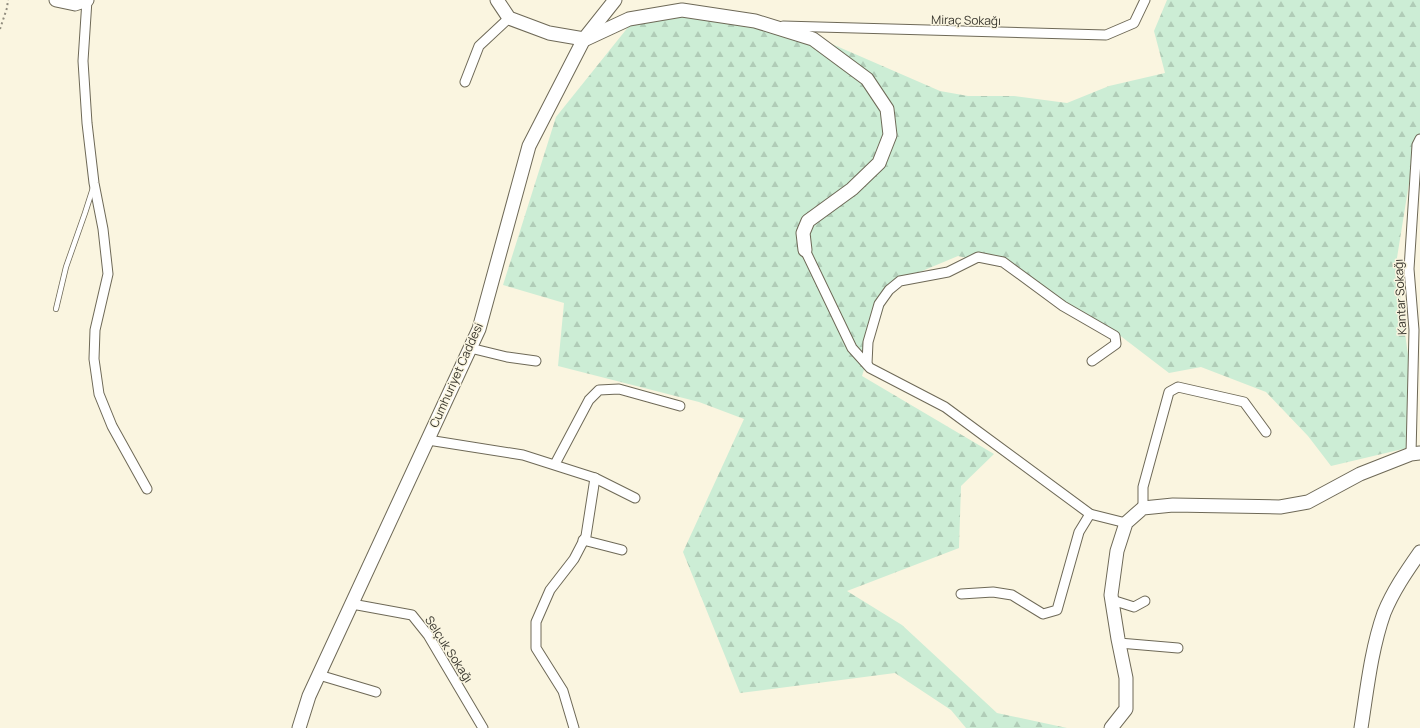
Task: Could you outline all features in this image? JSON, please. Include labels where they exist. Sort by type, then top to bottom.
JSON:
[{"type":"street","points":[[56,0],[75,4],[87,0],[84,61],[87,123],[94,183],[103,229],[108,274],[95,330],[94,359],[99,394],[112,426],[147,489]]},
{"type":"street","points":[[496,0],[509,18],[549,33],[584,39],[630,19],[682,10],[755,21],[813,39],[867,79],[887,109],[890,135],[879,163],[852,189],[808,221],[803,233],[805,250],[852,348],[870,368],[945,407],[1090,514],[1126,523]]},
{"type":"street","name":"Cumhuriyet Caddesi","points":[[299,728],[309,696],[479,329],[529,146],[584,39],[615,0]]},
{"type":"street","name":"Miraç Sokağı","points":[[770,26],[1106,34],[1134,23],[1145,0]]},
{"type":"street","points":[[464,82],[479,46],[509,18]]},
{"type":"street","name":"Kantar Sokağı","points":[[1415,454],[1417,330],[1408,269],[1417,145],[1420,139]]},
{"type":"street","points":[[866,364],[868,342],[879,304],[889,290],[900,281],[948,272],[978,257],[1003,262],[1063,306],[1115,336],[1116,344],[1092,361]]},
{"type":"street","points":[[470,348],[507,357],[536,361]]},
{"type":"street","points":[[1143,508],[1143,487],[1169,392],[1178,387],[1244,402],[1266,432]]},
{"type":"street","points":[[555,464],[589,400],[599,390],[619,389],[680,406]]},
{"type":"street","points":[[428,440],[523,455],[595,478],[635,498]]},
{"type":"street","points":[[1111,728],[1126,709],[1126,678],[1111,595],[1117,551],[1126,523],[1143,508],[1173,505],[1280,507],[1308,502],[1360,474],[1415,454]]},
{"type":"street","points":[[574,728],[563,691],[536,648],[536,622],[550,590],[574,559],[586,536],[595,478]]},
{"type":"street","points":[[961,594],[993,592],[1012,595],[1042,614],[1057,610],[1079,532],[1090,514]]},
{"type":"street","points":[[584,540],[622,550]]},
{"type":"street","points":[[1361,728],[1377,637],[1384,613],[1405,573],[1420,552]]},
{"type":"street","points":[[1112,600],[1134,607],[1145,601]]},
{"type":"street","name":"Selçuk Sokağı","points":[[352,604],[412,615],[428,635],[483,728]]},
{"type":"street","points":[[1119,643],[1178,648]]},
{"type":"street","points":[[319,675],[376,692]]},
{"type":"lane","points":[[56,309],[66,267],[94,183]]},
{"type":"path","points":[[0,29],[8,0]]},
{"type":"green space","points":[[1167,0],[1420,0],[1420,137],[1414,152],[1396,264],[1409,363],[1407,448],[1331,466],[1308,436],[1266,392],[1201,367],[1169,373],[1118,334],[1004,267],[958,256],[891,284],[862,376],[994,454],[961,486],[959,548],[847,591],[902,625],[997,713],[1067,728],[966,728],[951,710],[895,673],[740,693],[683,552],[744,419],[699,402],[558,366],[564,303],[503,285],[556,117],[629,26],[699,13],[825,41],[940,91],[968,96],[1014,96],[1067,103],[1109,86],[1165,73],[1154,31]]}]
